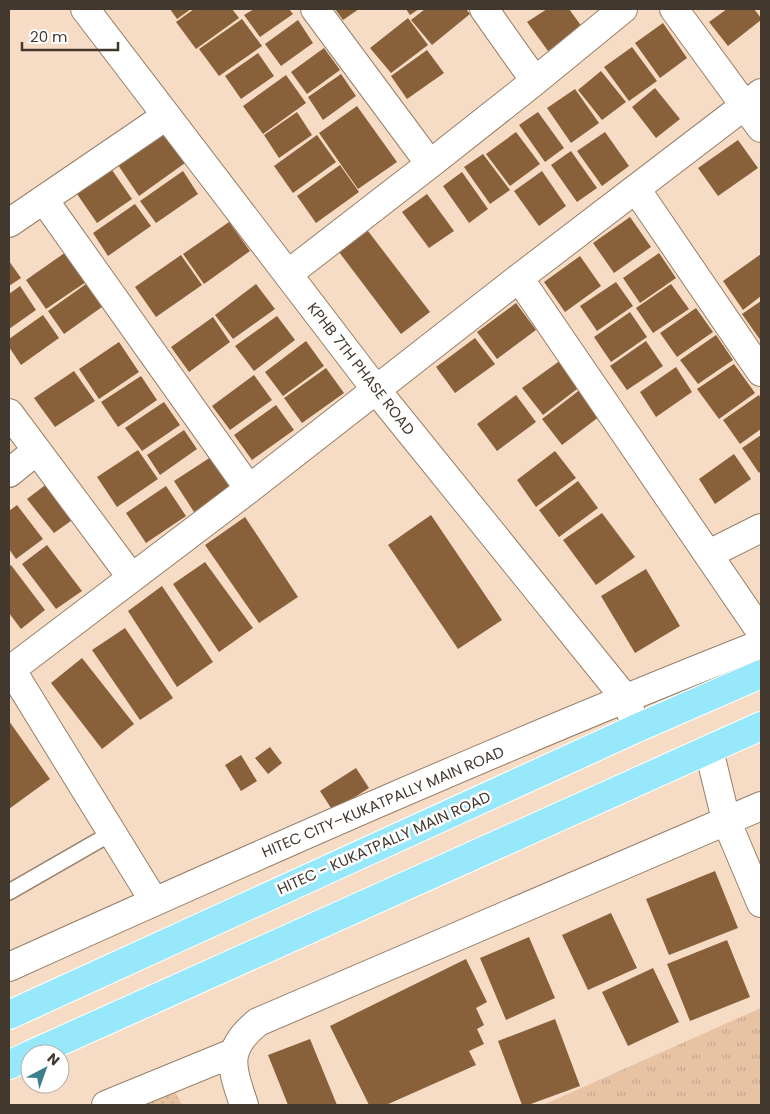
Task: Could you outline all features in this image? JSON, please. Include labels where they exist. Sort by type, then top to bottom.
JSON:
[{"type":"main road","name":"HITEC - KUKATPALLY MAIN ROAD","points":[[9,1015],[636,728],[761,674]]},
{"type":"main road","points":[[53,1044],[761,726]]},
{"type":"street","name":"KPHB 7TH PHASE ROAD","points":[[85,9],[377,391],[625,698],[636,728]]},
{"type":"street","points":[[315,9],[430,164]]},
{"type":"street","points":[[484,9],[535,81]]},
{"type":"street","points":[[288,274],[535,81],[623,9]]},
{"type":"street","points":[[674,9],[753,99],[761,128]]},
{"type":"street","points":[[154,901],[110,834],[10,670],[377,391],[518,278],[753,99]]},
{"type":"street","points":[[9,223],[166,116]]},
{"type":"street","points":[[636,189],[761,372]]},
{"type":"street","points":[[44,200],[249,489]]},
{"type":"street","points":[[518,278],[761,632]]},
{"type":"street","points":[[9,413],[132,578]]},
{"type":"street","points":[[9,473],[36,451]]},
{"type":"street","points":[[709,554],[761,528]]},
{"type":"street","name":"HITEC CITY–KUKATPALLY MAIN ROAD","points":[[9,968],[154,901],[625,698],[761,644]]},
{"type":"street","points":[[708,750],[726,820],[761,903]]},
{"type":"street","points":[[244,1105],[232,1070],[233,1053],[243,1034],[258,1022],[761,806]]},
{"type":"street","points":[[106,1105],[233,1053]]},
{"type":"lane","points":[[9,892],[110,834]]},
{"type":"green space","points":[[761,1008],[761,1105],[543,1105]]},
{"type":"green space","points":[[172,1086],[182,1105],[129,1105]]},
{"type":"building","points":[[170,9],[191,9],[177,19]]},
{"type":"building","points":[[194,9],[232,9],[239,18],[196,49],[176,22]]},
{"type":"building","points":[[254,9],[289,9],[293,14],[260,37],[244,15]]},
{"type":"building","points":[[335,9],[359,9],[343,20]]},
{"type":"building","points":[[406,9],[419,9],[410,15]]},
{"type":"building","points":[[425,9],[466,9],[470,14],[432,45],[411,20]]},
{"type":"building","points":[[547,9],[569,9],[582,27],[548,51],[527,22]]},
{"type":"building","points":[[727,9],[754,9],[761,18],[761,20],[728,46],[709,22]]},
{"type":"building","points":[[408,18],[428,45],[391,73],[370,48]]},
{"type":"building","points":[[242,19],[262,46],[219,76],[199,49]]},
{"type":"building","points":[[298,20],[313,43],[281,66],[265,44]]},
{"type":"building","points":[[663,23],[687,58],[660,78],[635,43]]},
{"type":"building","points":[[632,47],[657,81],[629,101],[604,67]]},
{"type":"building","points":[[324,48],[340,70],[307,94],[291,72]]},
{"type":"building","points":[[427,50],[444,73],[407,99],[391,76]]},
{"type":"building","points":[[258,53],[274,76],[241,99],[225,76]]},
{"type":"building","points":[[601,71],[626,102],[602,120],[578,90]]},
{"type":"building","points":[[341,74],[356,96],[323,120],[308,97]]},
{"type":"building","points":[[286,75],[306,103],[263,134],[243,106]]},
{"type":"building","points":[[655,88],[680,119],[656,138],[632,107]]},
{"type":"building","points":[[575,89],[599,123],[571,143],[547,108]]},
{"type":"building","points":[[357,106],[397,162],[358,189],[319,133]]},
{"type":"building","points":[[297,112],[312,135],[279,158],[264,135]]},
{"type":"building","points":[[538,112],[564,148],[545,162],[519,125]]},
{"type":"building","points":[[516,132],[540,164],[510,186],[486,154]]},
{"type":"building","points":[[605,132],[629,166],[602,186],[577,151]]},
{"type":"building","points":[[164,133],[185,163],[139,196],[118,165]]},
{"type":"building","points":[[317,135],[336,162],[293,193],[274,166]]},
{"type":"building","points":[[738,140],[758,168],[718,196],[698,168]]},
{"type":"building","points":[[571,151],[597,188],[577,202],[551,165]]},
{"type":"building","points":[[483,154],[510,190],[490,204],[464,167]]},
{"type":"building","points":[[340,165],[359,192],[316,223],[297,196]]},
{"type":"building","points":[[112,170],[132,199],[97,223],[77,194]]},
{"type":"building","points":[[183,171],[198,194],[156,223],[140,201]]},
{"type":"building","points":[[542,171],[566,206],[539,226],[514,191]]},
{"type":"building","points":[[462,172],[488,209],[469,223],[443,186]]},
{"type":"building","points":[[427,194],[454,231],[429,248],[402,212]]},
{"type":"building","points":[[135,204],[151,226],[108,256],[93,233]]},
{"type":"building","points":[[630,217],[651,247],[614,273],[593,243]]},
{"type":"building","points":[[229,222],[250,251],[204,284],[183,254]]},
{"type":"building","points":[[368,231],[430,312],[401,334],[339,252]]},
{"type":"building","points":[[66,252],[86,282],[46,309],[26,280]]},
{"type":"building","points":[[659,253],[676,278],[640,303],[623,278]]},
{"type":"building","points":[[761,254],[761,296],[743,310],[723,281]]},
{"type":"building","points":[[181,255],[202,285],[156,317],[135,287]]},
{"type":"building","points":[[580,256],[601,286],[565,312],[544,282]]},
{"type":"building","points":[[9,261],[21,278],[9,286]]},
{"type":"building","points":[[616,282],[633,306],[597,331],[580,306]]},
{"type":"building","points":[[86,284],[102,307],[64,334],[48,311]]},
{"type":"building","points":[[256,284],[275,309],[233,339],[215,315]]},
{"type":"building","points":[[671,284],[689,309],[653,333],[636,308]]},
{"type":"building","points":[[20,286],[36,310],[9,329],[9,294]]},
{"type":"building","points":[[761,301],[761,341],[742,314]]},
{"type":"building","points":[[516,303],[536,330],[497,359],[477,332]]},
{"type":"building","points":[[696,308],[713,332],[677,357],[660,333]]},
{"type":"building","points":[[630,312],[647,337],[611,362],[594,337]]},
{"type":"building","points":[[43,315],[59,338],[21,365],[9,347],[9,339]]},
{"type":"building","points":[[277,316],[295,340],[254,371],[235,346]]},
{"type":"building","points":[[213,317],[230,342],[189,372],[171,347]]},
{"type":"building","points":[[716,335],[733,360],[698,384],[680,360]]},
{"type":"building","points":[[475,338],[495,364],[455,393],[436,367]]},
{"type":"building","points":[[306,341],[324,366],[283,396],[265,372]]},
{"type":"building","points":[[646,341],[663,366],[627,390],[610,366]]},
{"type":"building","points":[[119,342],[139,372],[99,399],[79,369]]},
{"type":"building","points":[[561,360],[581,386],[543,415],[522,388]]},
{"type":"building","points":[[734,364],[755,393],[719,419],[697,389]]},
{"type":"building","points":[[676,367],[692,392],[656,417],[640,392]]},
{"type":"building","points":[[326,368],[344,393],[302,423],[284,398]]},
{"type":"building","points":[[74,371],[95,401],[55,427],[34,398]]},
{"type":"building","points":[[254,375],[272,400],[230,430],[212,406]]},
{"type":"building","points":[[141,376],[157,400],[118,427],[101,402]]},
{"type":"building","points":[[581,389],[600,416],[562,445],[542,419]]},
{"type":"building","points":[[516,395],[536,422],[497,451],[477,424]]},
{"type":"building","points":[[759,395],[761,399],[761,429],[740,444],[723,420]]},
{"type":"building","points":[[164,402],[180,425],[142,451],[125,428]]},
{"type":"building","points":[[276,405],[294,430],[252,460],[234,435]]},
{"type":"building","points":[[184,430],[197,449],[160,475],[147,455]]},
{"type":"building","points":[[761,435],[761,471],[759,473],[742,448]]},
{"type":"building","points":[[138,450],[158,479],[117,507],[97,477]]},
{"type":"building","points":[[555,451],[576,478],[536,507],[517,480]]},
{"type":"building","points":[[734,454],[751,479],[715,504],[699,479]]},
{"type":"building","points":[[214,455],[234,484],[194,512],[174,481]]},
{"type":"building","points":[[578,481],[598,508],[559,537],[539,510]]},
{"type":"building","points":[[48,483],[75,518],[54,533],[27,499]]},
{"type":"building","points":[[166,486],[186,516],[146,543],[126,513]]},
{"type":"building","points":[[17,505],[43,539],[16,559],[9,549],[9,511]]},
{"type":"building","points":[[602,513],[635,557],[596,585],[563,540]]},
{"type":"building","points":[[431,515],[502,620],[458,649],[388,545]]},
{"type":"building","points":[[245,517],[298,597],[259,623],[205,545]]},
{"type":"building","points":[[47,545],[82,591],[56,609],[22,564]]},
{"type":"building","points":[[205,562],[253,628],[219,652],[173,584]]},
{"type":"building","points":[[11,565],[45,610],[21,629],[9,613],[9,566]]},
{"type":"building","points":[[646,569],[680,626],[635,653],[601,596]]},
{"type":"building","points":[[162,586],[213,662],[177,687],[128,611]]},
{"type":"building","points":[[125,628],[173,698],[140,720],[92,650]]},
{"type":"building","points":[[82,658],[134,724],[102,749],[51,683]]},
{"type":"building","points":[[9,721],[50,779],[9,809]]},
{"type":"building","points":[[270,747],[282,763],[268,774],[255,758]]},
{"type":"building","points":[[241,755],[257,781],[241,791],[225,765]]},
{"type":"building","points":[[356,768],[369,788],[333,811],[320,791]]},
{"type":"building","points":[[715,871],[738,928],[669,955],[646,899]]},
{"type":"building","points":[[611,913],[637,968],[588,990],[562,935]]},
{"type":"building","points":[[529,937],[555,998],[506,1020],[480,958]]},
{"type":"building","points":[[727,940],[750,997],[690,1021],[667,964]]},
{"type":"building","points":[[466,959],[487,1002],[476,1008],[484,1025],[477,1029],[484,1044],[469,1051],[476,1065],[386,1105],[369,1105],[330,1026]]},
{"type":"building","points":[[653,968],[679,1022],[628,1046],[602,992]]},
{"type":"building","points":[[555,1019],[580,1086],[528,1105],[522,1105],[498,1041]]},
{"type":"building","points":[[310,1039],[337,1105],[288,1105],[268,1055]]}]
